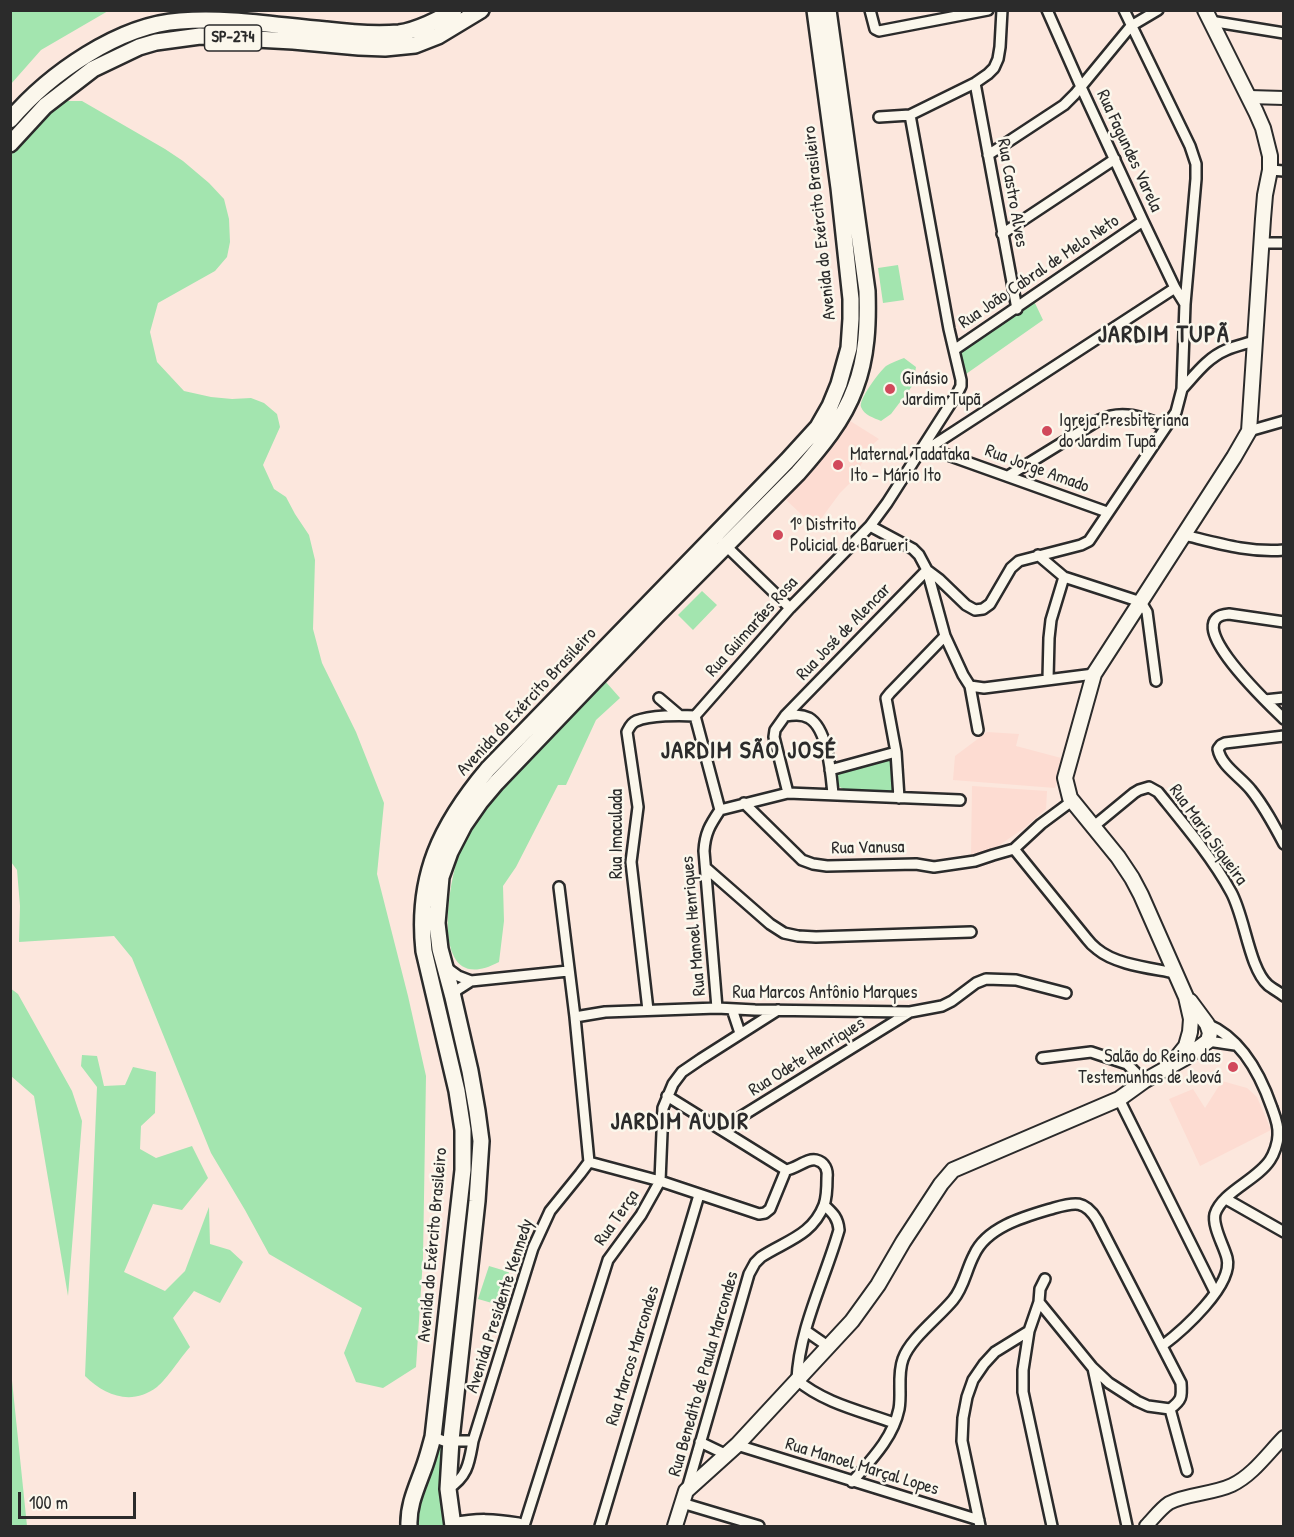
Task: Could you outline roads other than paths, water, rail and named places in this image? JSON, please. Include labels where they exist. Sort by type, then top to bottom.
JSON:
[{"type":"main road","name":"SP-274","points":[[10,120],[45,84],[70,66],[132,32],[158,24],[210,20],[334,31],[401,33],[423,26],[454,10]]},
{"type":"main road","name":"SP-274","points":[[10,144],[45,106],[93,69],[138,47],[200,36],[359,47],[386,48],[415,45],[438,36],[481,10]]},
{"type":"main road","name":"Avenida do Exército Brasileiro","points":[[453,1526],[448,1489],[451,1440],[477,1201],[481,1141],[470,1071],[440,949],[437,923],[441,877],[464,825],[480,802],[649,623],[818,427],[830,406],[849,348],[851,299],[839,188],[815,10]]},
{"type":"main road","name":"Avenida do Exército Brasileiro","points":[[409,1527],[410,1506],[425,1467],[433,1437],[463,1170],[463,1130],[457,1091],[424,951],[423,907],[435,852],[445,830],[470,790],[510,746],[721,541],[798,473],[833,431],[855,389],[864,355],[868,318],[867,291],[828,10]]},
{"type":"main road","points":[[675,1527],[684,1497],[852,1321],[874,1292],[941,1184],[953,1170],[1119,1098],[1185,1058],[1208,1041],[1210,1033],[1208,1024],[1186,997],[1137,886],[1118,857],[1072,801],[1066,785],[1066,772],[1094,674],[1249,431],[1265,195],[1277,171],[1270,156],[1263,128],[1249,97],[1207,16]]},
{"type":"main road","points":[[423,938],[440,949]]},
{"type":"main road","points":[[1170,1066],[1186,1046],[1190,1030],[1186,997]]},
{"type":"main road","points":[[1190,1030],[1208,1024]]},
{"type":"main road","points":[[1190,1030],[1197,1040],[1208,1041]]},
{"type":"main road","points":[[453,1526],[473,1522],[496,1522],[518,1527]]},
{"type":"street","points":[[870,10],[876,30],[988,10]]},
{"type":"street","points":[[879,117],[910,115],[975,83],[988,74],[998,59],[1002,10]]},
{"type":"street","name":"Rua Fagundes Varela","points":[[1047,10],[1143,221],[1185,304]]},
{"type":"street","points":[[927,570],[966,605],[975,610],[990,604],[1011,568],[1019,561],[1089,541],[1176,412],[1182,389],[1185,304],[1196,164],[1190,146],[1124,10]]},
{"type":"street","points":[[988,155],[1064,105],[1131,26],[1158,10]]},
{"type":"street","points":[[1207,16],[1284,33]]},
{"type":"street","name":"Rua Castro Alves","points":[[975,83],[1017,309]]},
{"type":"street","points":[[1249,97],[1284,98]]},
{"type":"street","name":"Rua Guimarães Rosa","points":[[695,716],[790,608],[870,526],[926,447],[961,386],[910,115]]},
{"type":"street","points":[[1002,234],[1114,159]]},
{"type":"street","name":"Rua João Cabral de Melo Neto","points":[[954,350],[1143,221]]},
{"type":"street","points":[[1261,243],[1284,243]]},
{"type":"street","points":[[926,447],[1175,288]]},
{"type":"street","points":[[1182,389],[1206,362],[1218,354],[1227,349],[1254,342]]},
{"type":"street","points":[[1008,476],[1110,414],[1135,416],[1166,426]]},
{"type":"street","points":[[1249,431],[1284,421]]},
{"type":"street","name":"Rua Jorge Amado","points":[[926,447],[1107,512]]},
{"type":"street","points":[[870,526],[913,549],[927,570],[945,636],[970,686],[978,730]]},
{"type":"street","points":[[1184,535],[1251,550],[1267,552],[1284,550]]},
{"type":"street","points":[[721,541],[790,608]]},
{"type":"street","points":[[1038,555],[1065,577],[1141,602],[1147,612],[1156,681]]},
{"type":"street","name":"Rua José de Alencar","points":[[785,716],[927,570]]},
{"type":"street","points":[[1048,680],[1051,620],[1065,577]]},
{"type":"street","points":[[1284,622],[1221,614],[1213,628],[1222,651],[1284,719]]},
{"type":"street","points":[[899,798],[896,752],[886,698],[945,636]]},
{"type":"street","points":[[970,686],[984,688],[1094,674]]},
{"type":"street","points":[[659,698],[679,715]]},
{"type":"street","points":[[1265,700],[1284,698]]},
{"type":"street","points":[[788,793],[774,737],[775,730],[785,716],[801,715],[817,725],[826,749],[833,794]]},
{"type":"street","points":[[695,716],[720,810],[788,793],[960,800]]},
{"type":"street","name":"Rua Imaculada","points":[[648,1010],[631,862],[638,807],[627,732],[634,722],[649,718],[695,716]]},
{"type":"street","points":[[1284,736],[1225,743],[1218,749],[1224,762],[1251,789],[1284,844]]},
{"type":"street","points":[[830,770],[896,752]]},
{"type":"street","name":"Rua Maria Siqueira","points":[[1094,826],[1139,790],[1149,787],[1158,792],[1202,849],[1231,892],[1239,908],[1258,971],[1268,985],[1284,996]]},
{"type":"street","points":[[1072,801],[1041,824],[1014,849],[1097,950],[1110,958],[1175,973]]},
{"type":"street","name":"Rua Vanusa","points":[[744,803],[802,860],[813,864],[827,866],[916,864],[934,867],[975,861],[1014,849]]},
{"type":"street","name":"Rua Manoel Henriques","points":[[717,1008],[704,851],[705,838],[720,810]]},
{"type":"street","points":[[706,868],[762,918],[784,933],[816,937],[970,932]]},
{"type":"street","points":[[559,887],[575,1017],[588,1162],[660,1181],[759,1214],[770,1209],[786,1170],[667,1096]]},
{"type":"street","points":[[446,967],[458,976],[471,981]]},
{"type":"street","points":[[453,997],[457,990],[471,981],[568,970]]},
{"type":"street","name":"Rua Marcos Antônio Marques","points":[[575,1017],[604,1012],[717,1008],[910,1012],[942,1006],[976,983],[986,979],[1016,980],[1066,993]]},
{"type":"street","points":[[732,1009],[740,1034]]},
{"type":"street","name":"Rua Terça","points":[[524,1527],[608,1260],[641,1215],[660,1181],[661,1127],[667,1096],[682,1072],[778,1010]]},
{"type":"street","name":"Rua Odete Henriques","points":[[721,1129],[910,1012]]},
{"type":"street","points":[[1161,1346],[1196,1315],[1225,1278],[1228,1261],[1215,1223],[1215,1216],[1226,1199],[1270,1161],[1281,1131],[1263,1085],[1250,1063],[1218,1029],[1208,1024]]},
{"type":"street","points":[[1208,1041],[1235,1045]]},
{"type":"street","points":[[1042,1058],[1091,1052],[1127,1064],[1144,1081]]},
{"type":"street","points":[[1119,1098],[1215,1292]]},
{"type":"street","name":"Rua Benedito de Paula Marcondes","points":[[684,1497],[749,1274],[761,1257],[807,1230],[824,1205],[828,1172],[822,1163],[814,1160],[807,1161],[793,1169],[786,1170]]},
{"type":"street","name":"Avenida Presidente Kennedy","points":[[448,1489],[456,1484],[467,1469],[473,1441],[533,1248],[550,1211],[588,1162]]},
{"type":"street","name":"Rua Marcos Marcondes","points":[[600,1527],[699,1195]]},
{"type":"street","points":[[1226,1199],[1284,1232]]},
{"type":"street","points":[[852,1482],[880,1450],[894,1423],[899,1411],[902,1360],[909,1346],[956,1297],[963,1285],[974,1253],[996,1231],[1026,1217],[1066,1204],[1079,1203],[1093,1213],[1181,1383],[1182,1397],[1178,1403],[1170,1408],[1156,1408],[1137,1401],[1109,1383],[1093,1368],[1039,1302]]},
{"type":"street","points":[[824,1205],[839,1222],[839,1230],[800,1352],[797,1380],[824,1397],[894,1423]]},
{"type":"street","points":[[1045,1279],[1029,1331],[1023,1370],[1023,1392],[1052,1527]]},
{"type":"street","points":[[806,1331],[829,1347]]},
{"type":"street","points":[[979,1523],[962,1441],[967,1397],[973,1380],[995,1352],[1029,1331]]},
{"type":"street","points":[[1093,1368],[1127,1527]]},
{"type":"street","points":[[1170,1408],[1187,1471]]},
{"type":"street","points":[[433,1437],[444,1441],[473,1441]]},
{"type":"street","points":[[1146,1527],[1169,1503],[1219,1490],[1247,1476],[1284,1437]]},
{"type":"street","name":"Rua Manoel Marçal Lopes","points":[[700,1442],[852,1482],[979,1523]]},
{"type":"street","points":[[684,1497],[759,1527]]},
{"type":"place","name":"Ginásio Jardim Tupã","points":[[890,389]]},
{"type":"place","name":"Igreja Presbiteriana do Jardim Tupã","points":[[1047,431]]},
{"type":"place","name":"Maternal Tadataka Ito - Mário Ito","points":[[838,465]]},
{"type":"place","name":"1º Distrito Policial de Barueri","points":[[778,535]]},
{"type":"place","name":"Salão do Reino das Testemunhas de Jeová","points":[[1233,1067]]},
{"type":"district","name":"JARDIM TUPÃ","points":[[1164,336]]},
{"type":"district","name":"JARDIM SÃO JOSÉ","points":[[749,752]]},
{"type":"district","name":"JARDIM AUDIR","points":[[680,1123]]}]
